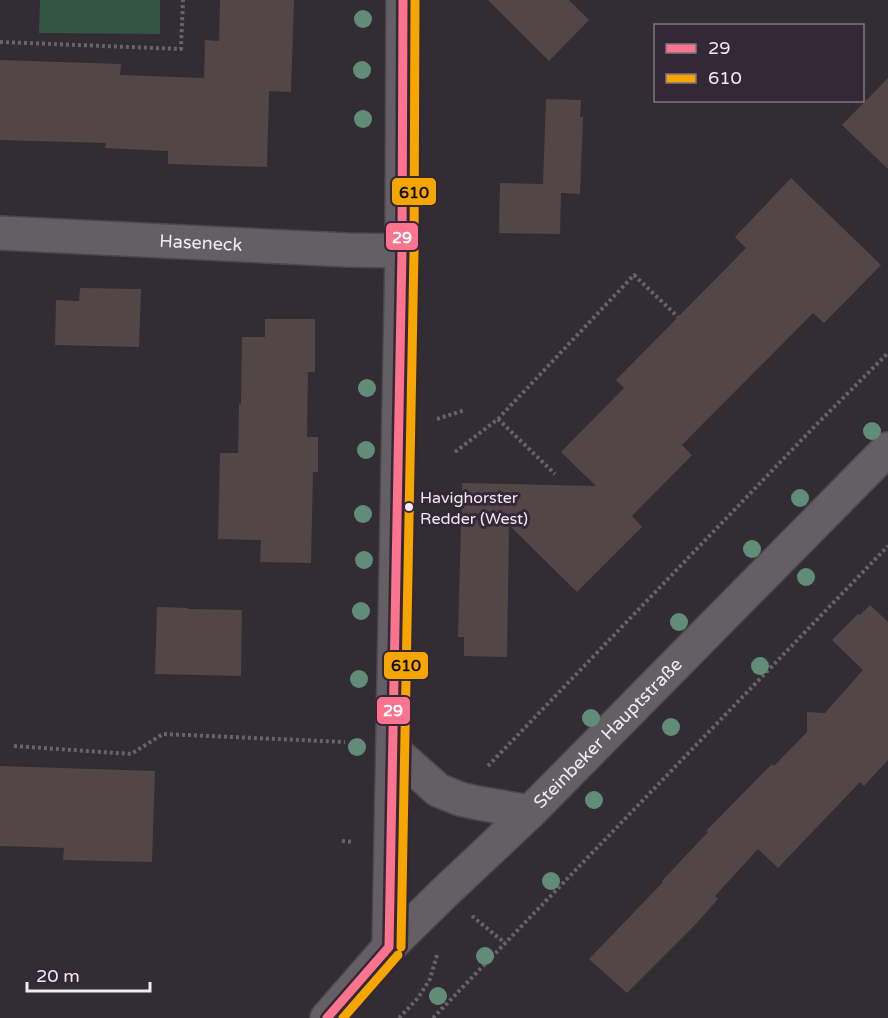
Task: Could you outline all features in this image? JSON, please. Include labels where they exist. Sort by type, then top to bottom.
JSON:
[{"type":"street","points":[[389,947],[402,251],[403,0]]},
{"type":"street","name":"Haseneck","points":[[0,233],[402,251]]},
{"type":"street","name":"Steinbeker Hauptstraße","points":[[327,1018],[389,947],[530,812],[888,449]]},
{"type":"street","points":[[393,750],[438,790],[460,799],[530,812]]},
{"type":"path","points":[[0,42],[181,49],[183,0]]},
{"type":"path","points":[[455,452],[498,419],[634,275],[678,317]]},
{"type":"path","points":[[460,799],[495,758],[814,426],[888,353]]},
{"type":"path","points":[[498,419],[555,474]]},
{"type":"path","points":[[433,1018],[888,546]]},
{"type":"path","points":[[14,746],[131,754],[163,734],[345,742]]},
{"type":"green space","points":[[40,0],[160,0],[160,34],[39,33]]},
{"type":"building","points":[[220,0],[294,0],[291,92],[269,91],[267,167],[168,164],[168,151],[105,148],[106,143],[0,140],[0,60],[121,64],[120,75],[204,78],[205,40],[219,41]]},
{"type":"building","points":[[488,0],[569,0],[589,20],[549,61]]},
{"type":"building","points":[[888,78],[888,169],[842,125]]},
{"type":"building","points":[[546,99],[581,100],[580,117],[583,117],[580,194],[561,193],[560,234],[499,233],[500,183],[543,184]]},
{"type":"building","points":[[791,178],[881,265],[824,323],[813,313],[682,445],[692,455],[632,516],[642,527],[577,592],[509,525],[507,657],[464,656],[464,637],[458,637],[462,483],[596,486],[561,452],[624,388],[616,380],[746,248],[735,237]]},
{"type":"building","points":[[80,288],[141,289],[139,347],[55,345],[56,300],[79,301]]},
{"type":"building","points":[[265,319],[315,319],[315,372],[308,372],[307,437],[318,437],[318,472],[313,472],[311,563],[260,562],[261,540],[218,539],[220,453],[238,453],[242,337],[265,337]]},
{"type":"building","points":[[870,605],[888,622],[888,760],[864,786],[860,782],[778,868],[758,849],[715,896],[718,899],[694,926],[627,993],[589,959],[663,882],[708,832],[706,831],[807,732],[807,712],[825,713],[863,670],[832,640]]},
{"type":"building","points":[[157,607],[242,610],[241,676],[155,674]]},
{"type":"building","points":[[0,766],[155,771],[152,862],[63,860],[64,848],[0,846]]},
{"type":"transit line","name":"29","points":[[389,947],[402,251],[403,0]]},
{"type":"transit line","name":"610","points":[[401,947],[414,251],[415,0]]},
{"type":"transit line","name":"29","points":[[327,1018],[389,947]]},
{"type":"transit line","name":"610","points":[[343,1018],[398,955]]},
{"type":"place","name":"Havighorster Redder (West)","points":[[409,507]]}]
